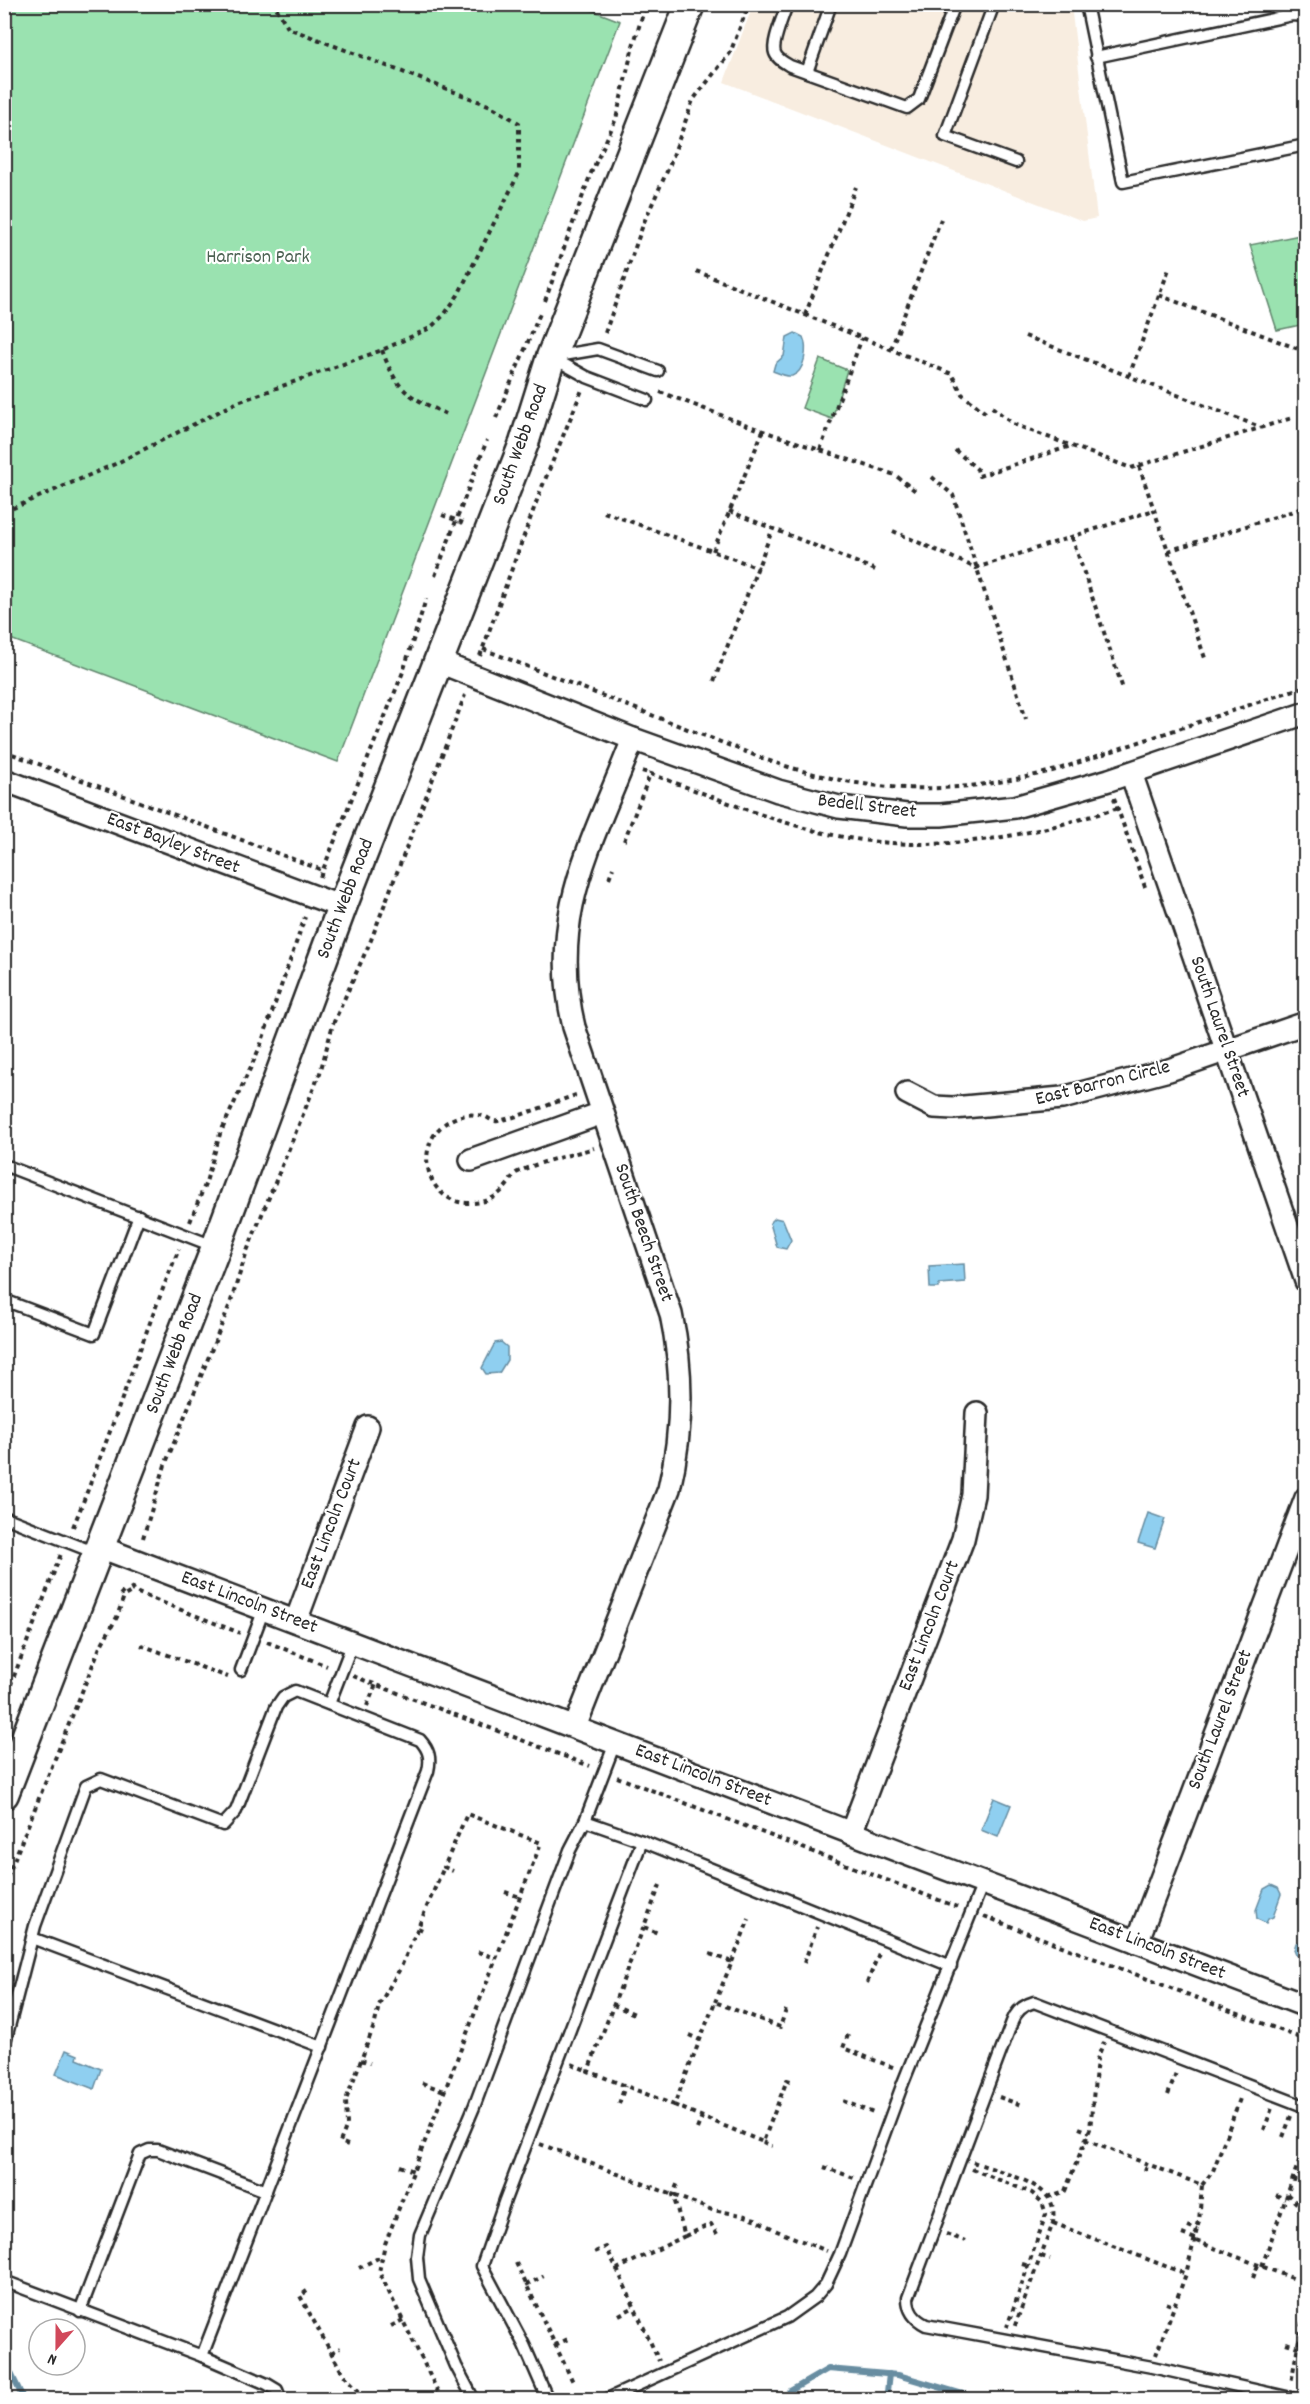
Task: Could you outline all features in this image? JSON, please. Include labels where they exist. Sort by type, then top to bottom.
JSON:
[{"type":"main road","name":"South Webb Road","points":[[4,1794],[11,1760],[99,1550],[216,1247],[342,907],[524,442],[551,357],[690,4]]},
{"type":"street","name":"Bedell Street","points":[[439,662],[633,738],[807,800],[861,810],[907,814],[941,815],[1015,807],[1131,773],[1305,713]]},
{"type":"street","name":"South Beech Street","points":[[575,1727],[669,1489],[676,1461],[681,1404],[677,1346],[671,1314],[602,1113],[568,1003],[566,979],[566,931],[576,885],[633,738]]},
{"type":"street","name":"South Laurel Street","points":[[1131,773],[1305,1281]]},
{"type":"street","name":"East Bayley Street","points":[[4,780],[342,907]]},
{"type":"street","name":"East Barron Circle","points":[[907,1094],[934,1107],[953,1108],[1062,1098],[1159,1072],[1305,1023]]},
{"type":"street","points":[[471,1160],[602,1113]]},
{"type":"street","name":"East Lincoln Court","points":[[851,1833],[963,1539],[974,1495],[977,1413]]},
{"type":"street","name":"East Lincoln Court","points":[[296,1621],[368,1427]]},
{"type":"street","name":"South Laurel Street","points":[[1137,1941],[1305,1498]]},
{"type":"street","name":"East Lincoln Street","points":[[99,1550],[353,1642],[1305,2006]]},
{"type":"lane","points":[[788,4],[775,41],[775,53],[790,66],[907,108],[919,99],[954,4]]},
{"type":"lane","points":[[807,72],[831,4]]},
{"type":"lane","points":[[994,4],[945,136],[1016,162]]},
{"type":"lane","points":[[1086,4],[1123,182],[1305,146]]},
{"type":"lane","points":[[1096,57],[1292,15],[1305,16]]},
{"type":"lane","points":[[551,357],[598,349],[658,370]]},
{"type":"lane","points":[[551,357],[587,377],[647,400]]},
{"type":"lane","points":[[4,1166],[216,1247]]},
{"type":"lane","points":[[4,1300],[94,1334],[139,1216]]},
{"type":"lane","points":[[4,1517],[99,1550]]},
{"type":"lane","points":[[240,1670],[264,1609]]},
{"type":"lane","points":[[329,1704],[353,1642]]},
{"type":"lane","points":[[4,2046],[32,1938],[86,1786],[101,1779],[223,1825],[236,1810],[276,1707],[283,1697],[295,1691],[420,1740],[426,1747],[430,1764],[202,2356]]},
{"type":"lane","points":[[474,2400],[456,2366],[419,2279],[417,2257],[420,2235],[474,2107],[570,1850],[585,1821],[615,1743]]},
{"type":"lane","points":[[585,1821],[642,1841],[951,1966]]},
{"type":"lane","points":[[548,2400],[524,2345],[482,2266],[642,1841]]},
{"type":"lane","points":[[605,2400],[802,2308],[826,2284],[839,2256],[889,2119],[983,1883]]},
{"type":"lane","points":[[32,1938],[322,2047]]},
{"type":"lane","points":[[1300,2400],[1152,2367],[926,2325],[914,2317],[908,2305],[909,2291],[1015,2015],[1026,2004],[1034,2002],[1301,2105]]},
{"type":"lane","points":[[80,2311],[140,2154],[149,2150],[158,2150],[266,2191]]},
{"type":"lane","points":[[4,2281],[202,2356],[267,2384],[277,2390],[281,2400]]},
{"type":"path","points":[[4,512],[115,464],[238,402],[382,350],[430,328],[444,315],[458,295],[519,173],[519,123],[491,106],[288,28],[274,4]]},
{"type":"path","points":[[496,418],[543,306],[591,173],[616,119],[633,46],[646,4]]},
{"type":"path","points":[[605,333],[644,222],[669,167],[693,100],[730,53],[749,4]]},
{"type":"path","points":[[805,315],[855,187]]},
{"type":"path","points":[[891,349],[941,219]]},
{"type":"path","points":[[1129,376],[1169,269]]},
{"type":"path","points":[[696,271],[952,374],[962,394],[987,414]]},
{"type":"path","points":[[1159,295],[1305,352]]},
{"type":"path","points":[[1025,336],[1260,428]]},
{"type":"path","points":[[820,450],[862,338]]},
{"type":"path","points":[[382,350],[390,372],[405,392],[446,414]]},
{"type":"path","points":[[480,656],[583,387]]},
{"type":"path","points":[[651,389],[895,475],[918,493]]},
{"type":"path","points":[[992,407],[1013,424],[1131,468],[1292,418]]},
{"type":"path","points":[[713,551],[763,430]]},
{"type":"path","points":[[435,576],[487,440]]},
{"type":"path","points":[[956,450],[977,469],[979,477],[1071,446]]},
{"type":"path","points":[[1139,466],[1206,661]]},
{"type":"path","points":[[932,477],[953,495],[1026,719]]},
{"type":"path","points":[[1168,551],[1305,507]]},
{"type":"path","points":[[893,531],[976,568],[1154,510]]},
{"type":"path","points":[[729,511],[878,571]]},
{"type":"path","points":[[604,512],[759,568]]},
{"type":"path","points":[[442,515],[467,524]]},
{"type":"path","points":[[714,681],[773,528]]},
{"type":"path","points":[[1072,537],[1123,689]]},
{"type":"path","points":[[511,541],[521,544]]},
{"type":"path","points":[[320,877],[403,672],[426,599]]},
{"type":"path","points":[[483,650],[798,771],[879,788],[948,789],[1015,780],[1056,770],[1305,686]]},
{"type":"path","points":[[143,1538],[165,1465],[230,1304],[247,1251],[320,1073],[333,1024],[371,940],[465,695]]},
{"type":"path","points":[[666,732],[670,721]]},
{"type":"path","points":[[4,751],[322,870]]},
{"type":"path","points":[[624,841],[653,764]]},
{"type":"path","points":[[1114,797],[1145,886]]},
{"type":"path","points":[[609,878],[613,868]]},
{"type":"path","points":[[189,1223],[206,1182],[220,1134],[260,1047],[305,917]]},
{"type":"path","points":[[583,1139],[586,1150]]},
{"type":"path","points":[[73,1527],[103,1456],[147,1326],[179,1249]]},
{"type":"path","points":[[4,1702],[62,1554]]},
{"type":"path","points":[[58,1562],[67,1565]]},
{"type":"path","points":[[4,1885],[100,1647],[124,1596],[132,1589],[241,1633]]},
{"type":"path","points":[[120,1592],[124,1596]]},
{"type":"path","points":[[264,1641],[331,1668]]},
{"type":"path","points":[[141,1645],[232,1679]]},
{"type":"path","points":[[351,1675],[591,1766]]},
{"type":"path","points":[[363,1718],[376,1684]]},
{"type":"path","points":[[617,1777],[961,1908]]},
{"type":"path","points":[[348,2145],[340,2142],[347,2125],[346,2100],[379,2005],[401,1967],[466,1814],[541,1843],[444,2091],[382,2256],[379,2272],[442,2400]]},
{"type":"path","points":[[444,1867],[453,1871]]},
{"type":"path","points":[[660,1885],[588,2071],[772,2146]]},
{"type":"path","points":[[505,1892],[520,1897]]},
{"type":"path","points":[[804,1964],[822,1914]]},
{"type":"path","points":[[984,1916],[1305,2040]]},
{"type":"path","points":[[674,2105],[749,1919]]},
{"type":"path","points":[[644,1927],[658,1933]]},
{"type":"path","points":[[418,1928],[425,1931]]},
{"type":"path","points":[[867,1983],[885,1939]]},
{"type":"path","points":[[478,1952],[496,1958]]},
{"type":"path","points":[[710,1954],[732,1962]]},
{"type":"path","points":[[715,2002],[780,2027],[786,2010]]},
{"type":"path","points":[[613,2005],[637,2015]]},
{"type":"path","points":[[1048,2197],[1065,2192],[1089,2132],[1097,2059],[1108,2031]]},
{"type":"path","points":[[689,2035],[700,2040]]},
{"type":"path","points":[[849,2035],[843,2048],[907,2073]]},
{"type":"path","points":[[1168,2095],[1182,2059]]},
{"type":"path","points":[[361,2060],[370,2064]]},
{"type":"path","points":[[763,2142],[787,2080],[791,2081]]},
{"type":"path","points":[[422,2084],[444,2091]]},
{"type":"path","points":[[1152,2367],[1196,2240],[1202,2185],[1215,2172],[1246,2084]]},
{"type":"path","points":[[619,2104],[625,2086]]},
{"type":"path","points":[[985,2092],[1020,2105]]},
{"type":"path","points":[[1264,2130],[1277,2096]]},
{"type":"path","points":[[843,2101],[889,2119]]},
{"type":"path","points":[[1282,2137],[1301,2105]]},
{"type":"path","points":[[697,2129],[702,2117]]},
{"type":"path","points":[[1079,2128],[1089,2132]]},
{"type":"path","points":[[528,2139],[712,2210],[755,2219],[777,2231],[839,2256]]},
{"type":"path","points":[[1085,2140],[1202,2185]]},
{"type":"path","points":[[1253,2278],[1260,2266],[1305,2141]]},
{"type":"path","points":[[1299,2159],[1305,2161]]},
{"type":"path","points":[[959,2160],[1037,2187],[1048,2197],[1054,2211],[1053,2223],[1041,2256],[1006,2340]]},
{"type":"path","points":[[959,2160],[1032,2193],[1042,2202],[1046,2214],[1006,2340]]},
{"type":"path","points":[[1145,2171],[1148,2164]]},
{"type":"path","points":[[400,2166],[414,2171]]},
{"type":"path","points":[[824,2167],[866,2183]]},
{"type":"path","points":[[1292,2179],[1298,2181]]},
{"type":"path","points":[[678,2182],[673,2195],[685,2236]]},
{"type":"path","points":[[1276,2195],[1286,2197],[1305,2212]]},
{"type":"path","points":[[1053,2223],[1186,2274]]},
{"type":"path","points":[[617,2269],[711,2224],[717,2234]]},
{"type":"path","points":[[1188,2226],[1198,2230]]},
{"type":"path","points":[[1182,2234],[1300,2281],[1303,2289],[1304,2313],[1288,2397]]},
{"type":"path","points":[[595,2252],[606,2247],[664,2372]]},
{"type":"path","points":[[358,2268],[382,2256]]},
{"type":"path","points":[[1041,2256],[1050,2259]]},
{"type":"path","points":[[516,2263],[573,2382]]},
{"type":"path","points":[[1023,2264],[1029,2266]]},
{"type":"path","points":[[1300,2281],[1305,2274]]},
{"type":"path","points":[[526,2285],[544,2276]]},
{"type":"path","points":[[307,2291],[300,2295],[331,2353],[343,2374],[367,2400]]},
{"type":"path","points":[[1167,2303],[1174,2306]]},
{"type":"path","points":[[619,2315],[634,2307]]},
{"type":"path","points":[[391,2326],[403,2320]]},
{"type":"path","points":[[555,2345],[567,2339]]},
{"type":"path","points":[[1286,2343],[1298,2347]]},
{"type":"path","points":[[331,2353],[340,2348]]},
{"type":"shaded area","points":[[753,5],[1071,5],[1097,218],[1083,221],[724,82]]},
{"type":"green space","name":"Harrison Park","points":[[576,4],[620,21],[338,762],[5,637],[5,5]]},
{"type":"green space","points":[[1305,234],[1305,324],[1277,330],[1250,245]]},
{"type":"green space","points":[[820,359],[847,370],[832,419],[802,408]]},
{"type":"water","points":[[795,333],[803,337],[805,353],[803,365],[792,376],[782,375],[773,371],[775,364],[784,356],[787,337]]},
{"type":"water","points":[[775,1218],[783,1220],[791,1240],[786,1249],[777,1247],[770,1223]]},
{"type":"water","points":[[964,1264],[965,1282],[939,1284],[939,1288],[930,1288],[929,1266]]},
{"type":"water","points":[[501,1342],[507,1347],[507,1360],[499,1373],[486,1374],[482,1368],[495,1343]]},
{"type":"water","points":[[1148,1513],[1165,1519],[1155,1548],[1138,1543]]},
{"type":"water","points":[[994,1798],[1011,1805],[998,1837],[981,1830]]},
{"type":"water","points":[[1271,1885],[1278,1888],[1281,1894],[1273,1917],[1266,1923],[1257,1919],[1256,1910],[1264,1889]]},
{"type":"water","points":[[1305,1942],[1305,1958],[1296,1955],[1294,1950],[1296,1943]]},
{"type":"water","points":[[66,2050],[78,2055],[77,2059],[101,2069],[94,2089],[56,2074]]},
{"type":"waterway","points":[[4,2366],[8,2367],[24,2400]]},
{"type":"waterway","points":[[783,2400],[790,2391],[828,2369],[898,2375],[983,2400]]},
{"type":"waterway","points":[[884,2400],[889,2374]]}]
